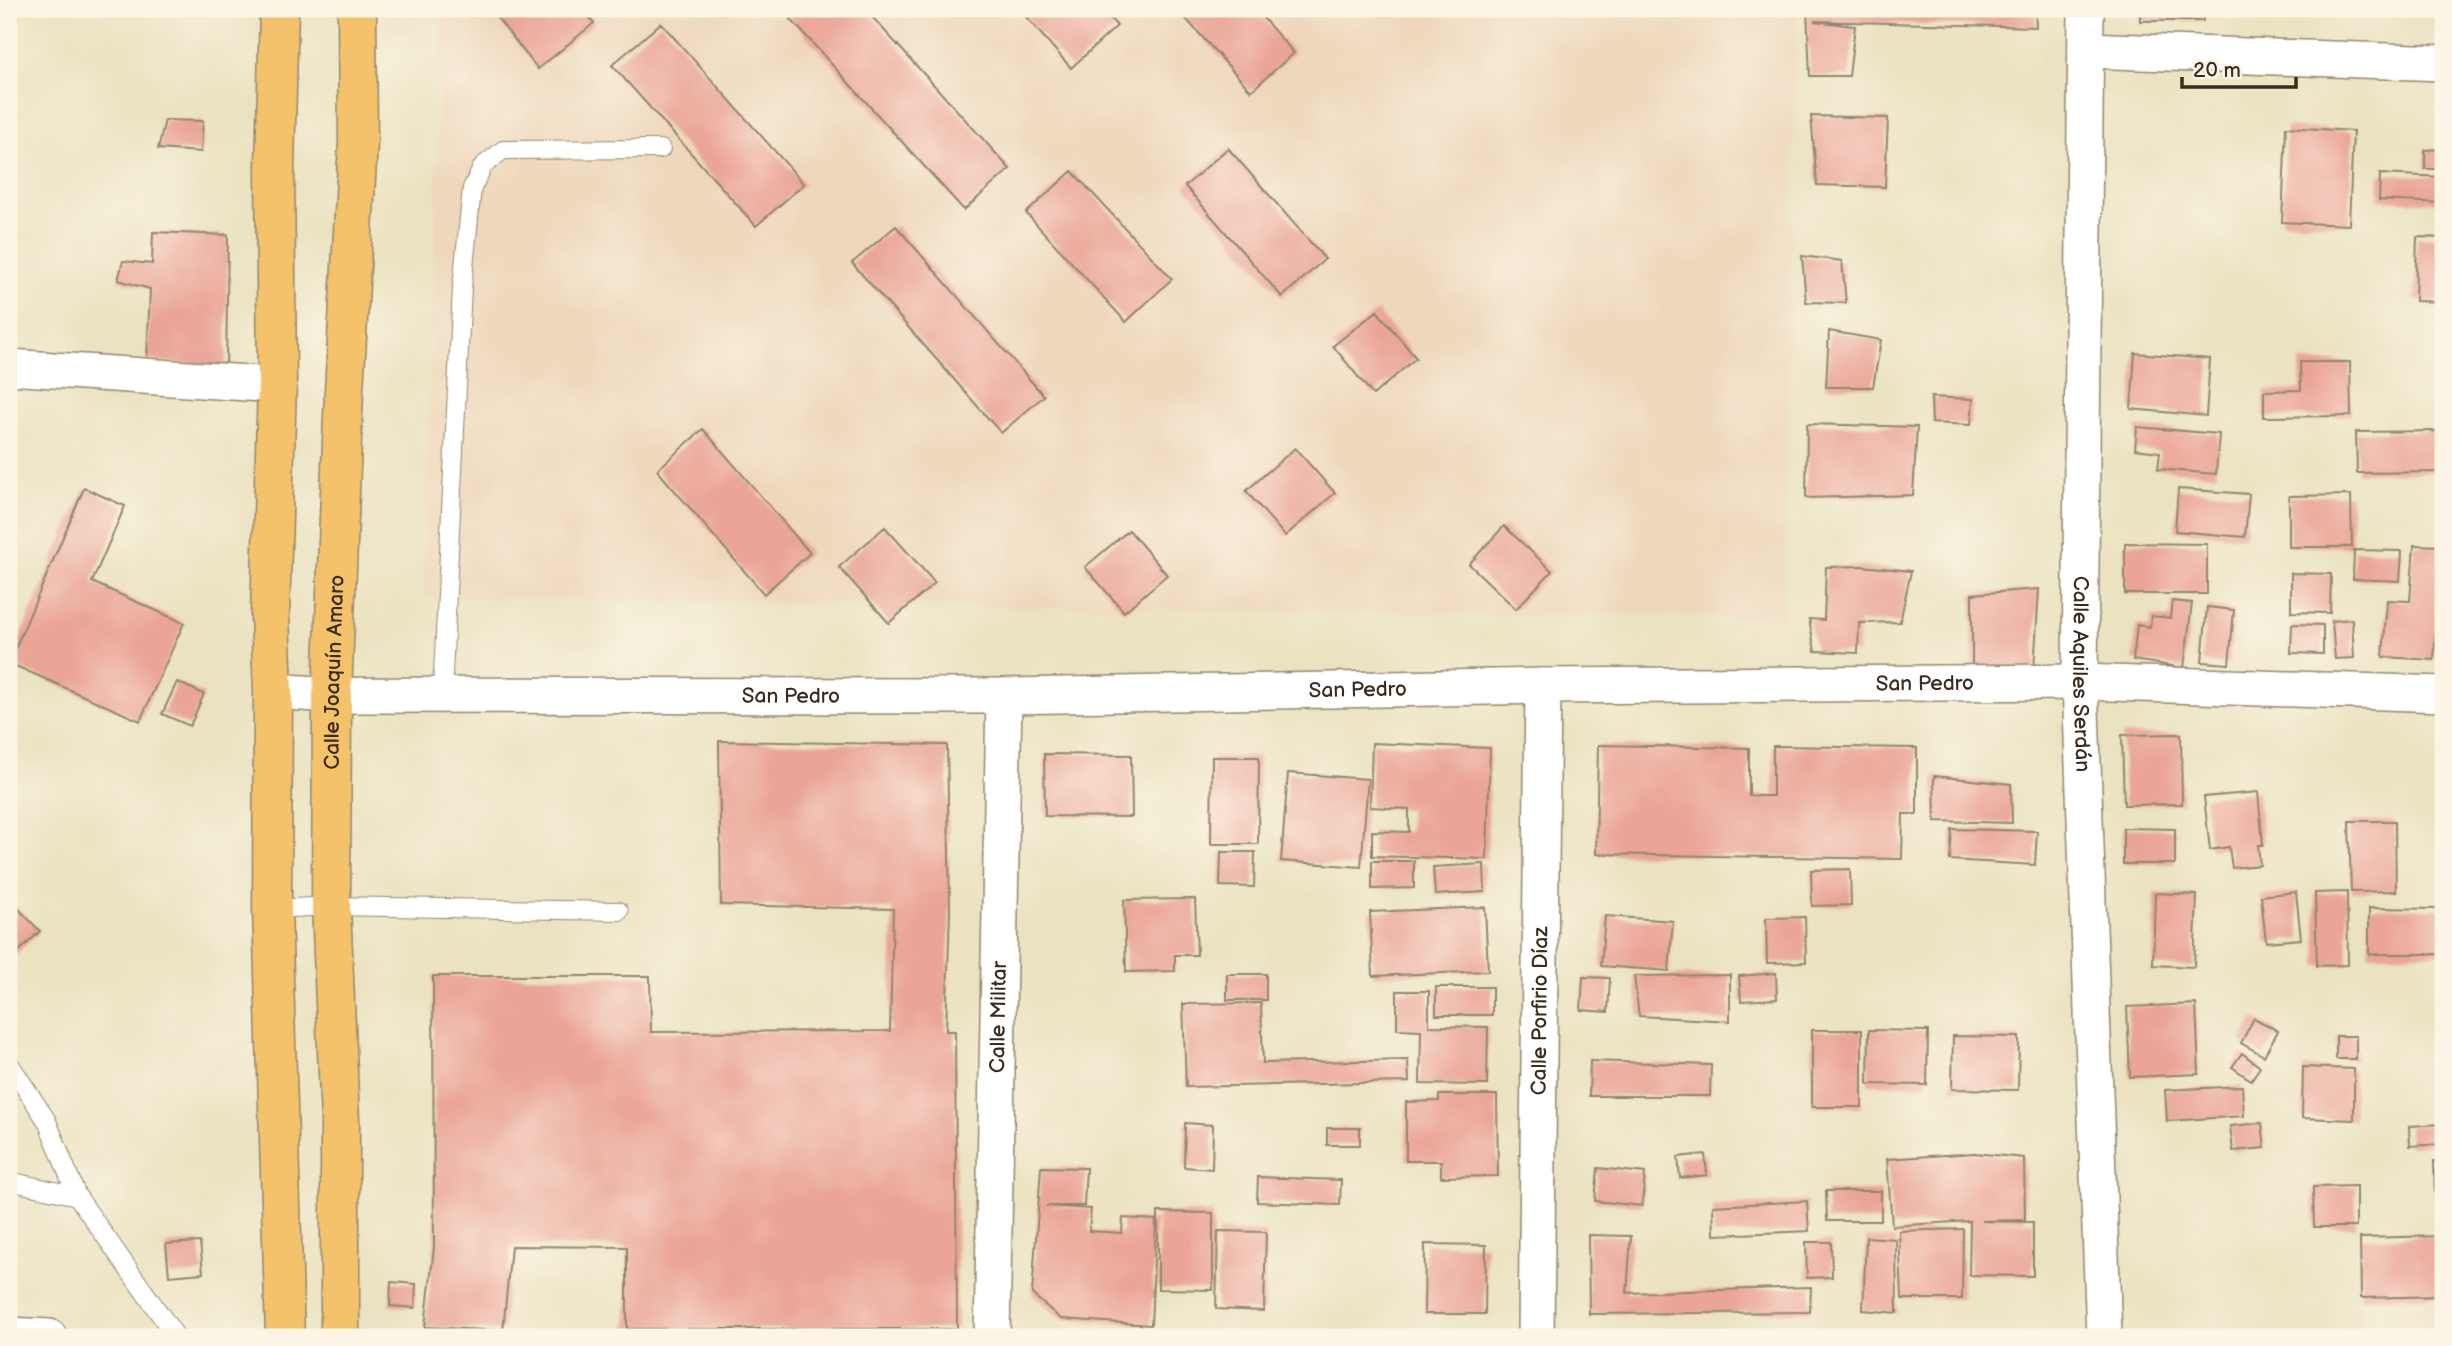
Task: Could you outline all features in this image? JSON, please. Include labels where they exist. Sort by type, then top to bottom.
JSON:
[{"type":"main road","points":[[279,9],[275,167],[277,385],[270,615],[273,691],[272,909],[285,1337]]},
{"type":"main road","name":"Calle Joaquín Amaro","points":[[340,1337],[340,1121],[331,906],[331,695],[358,143],[357,9]]},
{"type":"street","name":"Calle Aquiles Serdán","points":[[2086,9],[2080,682],[2104,1337]]},
{"type":"street","points":[[2086,50],[2443,63]]},
{"type":"street","points":[[9,367],[277,385]]},
{"type":"street","name":"San Pedro","points":[[273,691],[331,695],[1004,696],[1543,686],[2080,682],[2443,694]]},
{"type":"street","name":"Calle Porfirio Díaz","points":[[1536,1337],[1543,686]]},
{"type":"street","name":"Calle Militar","points":[[992,1337],[1004,696]]},
{"type":"street","points":[[9,1335],[49,1337]]},
{"type":"lane","points":[[442,695],[462,287],[472,188],[482,166],[503,150],[661,149]]},
{"type":"lane","points":[[272,909],[331,906],[619,911]]},
{"type":"lane","points":[[9,1063],[47,1121],[77,1196],[176,1337]]},
{"type":"lane","points":[[9,1181],[77,1196]]},
{"type":"shaded area","points":[[442,9],[1796,9],[1784,618],[423,598]]},
{"type":"building","points":[[9,9],[19,10],[10,53],[9,53]]},
{"type":"building","points":[[490,9],[582,9],[594,23],[538,69]]},
{"type":"building","points":[[792,9],[865,9],[1010,169],[964,210],[786,14]]},
{"type":"building","points":[[1019,9],[1102,9],[1117,26],[1071,68]]},
{"type":"building","points":[[1177,9],[1255,9],[1294,53],[1251,91]]},
{"type":"building","points":[[1807,9],[2035,9],[2036,27],[1814,21],[1855,26],[1849,76],[1810,76]]},
{"type":"building","points":[[2140,9],[2203,9],[2203,21],[2140,21]]},
{"type":"building","points":[[661,23],[804,184],[756,226],[612,65]]},
{"type":"building","points":[[1811,116],[1888,118],[1885,187],[1817,185]]},
{"type":"building","points":[[165,120],[203,121],[201,152],[158,149]]},
{"type":"building","points":[[2286,127],[2353,131],[2349,225],[2282,222]]},
{"type":"building","points":[[1228,148],[1325,259],[1282,297],[1185,186]]},
{"type":"building","points":[[2443,149],[2443,169],[2425,169],[2425,150]]},
{"type":"building","points":[[1072,171],[1172,279],[1126,322],[1026,213]]},
{"type":"building","points":[[2380,174],[2443,177],[2443,203],[2379,200]]},
{"type":"building","points":[[896,226],[1044,396],[1001,433],[852,263]]},
{"type":"building","points":[[153,232],[228,235],[226,368],[147,360],[150,289],[118,280],[123,261],[152,264]]},
{"type":"building","points":[[2417,237],[2443,238],[2443,302],[2415,301]]},
{"type":"building","points":[[1802,256],[1842,261],[1846,303],[1806,302]]},
{"type":"building","points":[[1377,311],[1416,358],[1373,395],[1333,346]]},
{"type":"building","points":[[1829,331],[1881,340],[1873,387],[1826,387]]},
{"type":"building","points":[[2135,353],[2210,359],[2206,416],[2131,409]]},
{"type":"building","points":[[2300,362],[2350,362],[2351,416],[2264,417],[2264,391],[2301,390]]},
{"type":"building","points":[[1931,397],[1973,399],[1971,425],[1932,423]]},
{"type":"building","points":[[1807,424],[1917,427],[1913,495],[1806,498]]},
{"type":"building","points":[[2137,427],[2219,434],[2216,474],[2158,469],[2160,452],[2135,449]]},
{"type":"building","points":[[703,429],[810,553],[764,594],[657,470]]},
{"type":"building","points":[[2439,431],[2440,472],[2357,473],[2356,432]]},
{"type":"building","points":[[1295,448],[1335,493],[1285,536],[1246,491]]},
{"type":"building","points":[[84,488],[125,506],[92,582],[184,623],[140,721],[9,663]]},
{"type":"building","points":[[2178,489],[2249,494],[2245,537],[2175,531]]},
{"type":"building","points":[[2351,495],[2352,547],[2289,547],[2289,496]]},
{"type":"building","points":[[1504,526],[1552,571],[1516,609],[1469,564]]},
{"type":"building","points":[[885,527],[935,583],[889,623],[839,567]]},
{"type":"building","points":[[1129,530],[1167,575],[1124,612],[1085,567]]},
{"type":"building","points":[[2125,543],[2207,544],[2207,594],[2125,594]]},
{"type":"building","points":[[2414,545],[2441,546],[2434,660],[2383,657],[2387,600],[2410,601]]},
{"type":"building","points":[[2354,550],[2402,551],[2400,581],[2353,579]]},
{"type":"building","points":[[1862,566],[1911,571],[1900,622],[1859,623],[1858,653],[1815,651],[1809,619],[1824,620],[1826,567]]},
{"type":"building","points":[[2291,573],[2331,574],[2330,613],[2291,612]]},
{"type":"building","points":[[2039,589],[2034,670],[1972,670],[1972,594]]},
{"type":"building","points":[[2172,601],[2192,603],[2184,668],[2133,660],[2137,625],[2150,627],[2151,616],[2170,618]]},
{"type":"building","points":[[2207,607],[2234,610],[2229,664],[2202,662]]},
{"type":"building","points":[[2352,619],[2354,658],[2335,659],[2332,621]]},
{"type":"building","points":[[2292,624],[2323,625],[2323,654],[2291,653]]},
{"type":"building","points":[[177,682],[204,694],[190,726],[162,714]]},
{"type":"building","points":[[2181,734],[2182,804],[2124,805],[2122,735]]},
{"type":"building","points":[[719,741],[947,745],[950,910],[946,1031],[955,1031],[957,1329],[627,1329],[627,1247],[511,1246],[503,1331],[425,1327],[434,1247],[433,976],[650,976],[651,1032],[890,1031],[893,909],[721,905]]},
{"type":"building","points":[[1372,743],[1490,748],[1487,859],[1372,856],[1372,831],[1409,832],[1409,809],[1370,807]]},
{"type":"building","points":[[1598,745],[1749,748],[1749,796],[1773,796],[1773,746],[1917,748],[1917,814],[1903,814],[1902,859],[1596,854]]},
{"type":"building","points":[[1044,754],[1131,755],[1132,817],[1045,816]]},
{"type":"building","points":[[1212,757],[1259,757],[1258,844],[1211,844]]},
{"type":"building","points":[[1288,773],[1368,779],[1361,867],[1281,861]]},
{"type":"building","points":[[1934,776],[2011,784],[2012,823],[1935,821]]},
{"type":"building","points":[[2258,792],[2263,845],[2258,845],[2260,865],[2232,868],[2229,847],[2210,850],[2204,797]]},
{"type":"building","points":[[2349,821],[2395,821],[2396,891],[2351,892]]},
{"type":"building","points":[[2123,828],[2175,829],[2175,864],[2123,864]]},
{"type":"building","points":[[1952,829],[2037,831],[2035,865],[1950,860]]},
{"type":"building","points":[[1221,852],[1255,852],[1254,887],[1220,886]]},
{"type":"building","points":[[1372,861],[1414,861],[1414,888],[1372,889]]},
{"type":"building","points":[[1484,864],[1485,892],[1435,895],[1433,867]]},
{"type":"building","points":[[1850,869],[1851,905],[1812,906],[1811,870]]},
{"type":"building","points":[[2296,892],[2301,939],[2266,942],[2261,896]]},
{"type":"building","points":[[2347,892],[2348,965],[2317,966],[2315,893]]},
{"type":"building","points":[[2155,893],[2197,895],[2194,967],[2153,965]]},
{"type":"building","points":[[9,899],[40,931],[9,961]]},
{"type":"building","points":[[1195,899],[1197,955],[1175,955],[1175,971],[1126,972],[1124,900]]},
{"type":"building","points":[[1485,907],[1488,971],[1373,976],[1370,912]]},
{"type":"building","points":[[2369,908],[2443,909],[2443,954],[2369,954]]},
{"type":"building","points":[[1605,916],[1673,921],[1669,971],[1601,966]]},
{"type":"building","points":[[1805,917],[1806,962],[1767,963],[1766,918]]},
{"type":"building","points":[[1776,973],[1777,999],[1741,1001],[1739,976]]},
{"type":"building","points":[[1227,974],[1266,974],[1266,1000],[1227,1000]]},
{"type":"building","points":[[1730,975],[1730,1021],[1639,1016],[1634,976]]},
{"type":"building","points":[[1583,977],[1610,978],[1608,1012],[1581,1010]]},
{"type":"building","points":[[1436,987],[1492,987],[1492,1015],[1436,1015]]},
{"type":"building","points":[[1397,991],[1429,991],[1429,1026],[1488,1027],[1487,1085],[1420,1084],[1421,1030],[1397,1029]]},
{"type":"building","points":[[1261,1003],[1263,1063],[1408,1060],[1409,1082],[1186,1087],[1183,1004]]},
{"type":"building","points":[[2196,1004],[2199,1074],[2130,1077],[2127,1007]]},
{"type":"building","points":[[2254,1018],[2278,1031],[2264,1056],[2241,1043]]},
{"type":"building","points":[[1812,1030],[1862,1030],[1862,1107],[1812,1107]]},
{"type":"building","points":[[1869,1030],[1928,1031],[1927,1085],[1868,1084]]},
{"type":"building","points":[[1953,1036],[2019,1037],[2018,1090],[1952,1089]]},
{"type":"building","points":[[2336,1036],[2356,1036],[2356,1059],[2336,1059]]},
{"type":"building","points":[[2242,1053],[2260,1067],[2251,1080],[2232,1067]]},
{"type":"building","points":[[1590,1061],[1711,1065],[1710,1096],[1589,1096]]},
{"type":"building","points":[[2303,1067],[2354,1069],[2354,1120],[2302,1118]]},
{"type":"building","points":[[2242,1086],[2244,1116],[2167,1121],[2165,1090]]},
{"type":"building","points":[[1439,1095],[1497,1095],[1498,1176],[1441,1177],[1441,1161],[1406,1161],[1406,1102],[1439,1101]]},
{"type":"building","points":[[1185,1123],[1213,1125],[1212,1169],[1184,1167]]},
{"type":"building","points":[[2262,1123],[2265,1148],[2233,1151],[2230,1126]]},
{"type":"building","points":[[2443,1124],[2443,1144],[2410,1146],[2409,1126]]},
{"type":"building","points":[[1327,1128],[1360,1128],[1360,1145],[1327,1145]]},
{"type":"building","points":[[1974,1153],[2024,1158],[2025,1220],[1982,1221],[2033,1222],[2033,1276],[1969,1275],[1970,1221],[1892,1226],[1887,1159]]},
{"type":"building","points":[[1705,1154],[1707,1175],[1680,1178],[1678,1157]]},
{"type":"building","points":[[2434,1162],[2443,1162],[2443,1196],[2435,1196]]},
{"type":"building","points":[[1041,1167],[1086,1168],[1084,1206],[1046,1206],[1091,1209],[1089,1231],[1122,1233],[1123,1218],[1156,1220],[1151,1325],[1061,1319],[1032,1294]]},
{"type":"building","points":[[1598,1168],[1645,1173],[1642,1206],[1595,1201]]},
{"type":"building","points":[[1258,1177],[1341,1180],[1340,1205],[1257,1202]]},
{"type":"building","points":[[2356,1186],[2356,1227],[2314,1227],[2313,1187]]},
{"type":"building","points":[[1826,1191],[1881,1191],[1881,1221],[1827,1221]]},
{"type":"building","points":[[1807,1201],[1809,1231],[1714,1235],[1713,1206]]},
{"type":"building","points":[[1158,1212],[1213,1213],[1213,1290],[1158,1289]]},
{"type":"building","points":[[1963,1229],[1962,1299],[1902,1299],[1899,1231]]},
{"type":"building","points":[[1218,1231],[1266,1232],[1264,1311],[1216,1309]]},
{"type":"building","points":[[1588,1235],[1631,1236],[1627,1293],[1811,1287],[1810,1312],[1589,1314]]},
{"type":"building","points":[[2443,1236],[2443,1296],[2361,1298],[2360,1238]]},
{"type":"building","points":[[1866,1237],[1896,1239],[1897,1313],[1863,1310]]},
{"type":"building","points":[[200,1242],[203,1273],[169,1276],[166,1244]]},
{"type":"building","points":[[1806,1242],[1831,1242],[1832,1277],[1807,1278]]},
{"type":"building","points":[[1425,1244],[1486,1245],[1485,1314],[1424,1314]]},
{"type":"building","points":[[391,1282],[416,1284],[415,1308],[390,1306]]}]
